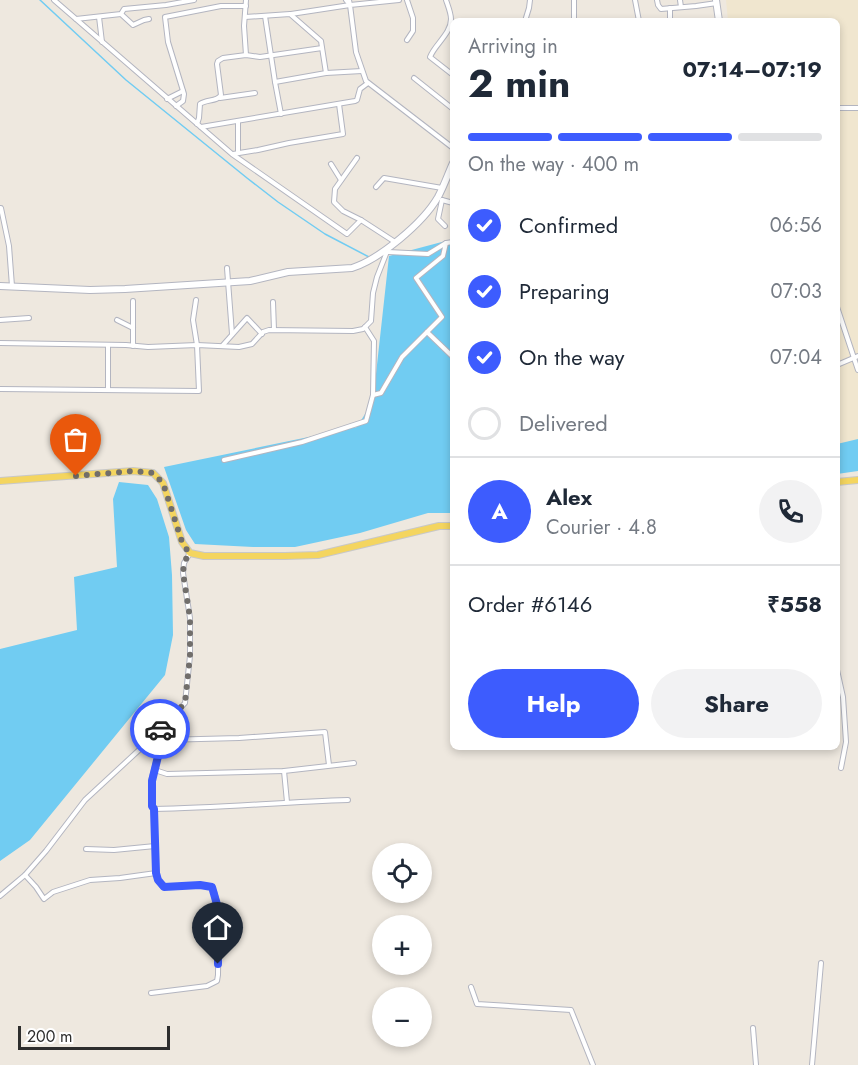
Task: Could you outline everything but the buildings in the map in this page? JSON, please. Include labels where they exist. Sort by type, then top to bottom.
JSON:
[{"type":"main road","points":[[0,481],[133,471],[153,473],[163,483],[182,542],[189,553],[204,556],[318,555],[440,526],[450,526]]},
{"type":"main road","points":[[840,482],[858,480]]},
{"type":"street","points":[[54,0],[232,154],[347,234],[361,220]]},
{"type":"street","points":[[121,14],[124,9],[194,0]]},
{"type":"street","points":[[245,17],[290,14],[348,2],[399,0]]},
{"type":"street","points":[[407,0],[413,18],[413,31],[407,40]]},
{"type":"street","points":[[446,0],[451,18]]},
{"type":"street","points":[[526,18],[530,9],[530,0]]},
{"type":"street","points":[[574,0],[574,18]]},
{"type":"street","points":[[635,0],[638,18]]},
{"type":"street","points":[[657,0],[661,9],[716,1],[718,18]]},
{"type":"street","points":[[680,0],[681,7]]},
{"type":"street","points":[[348,2],[356,52],[368,83],[450,146]]},
{"type":"street","points":[[176,106],[183,102],[184,94],[168,42],[165,17],[221,4],[246,3],[244,26],[246,55]]},
{"type":"street","points":[[670,9],[670,18]]},
{"type":"street","points":[[76,19],[121,14]]},
{"type":"street","points":[[121,14],[133,25],[149,20]]},
{"type":"street","points":[[290,14],[321,41],[326,74]]},
{"type":"street","points":[[265,16],[270,56],[282,114]]},
{"type":"street","points":[[99,17],[102,42]]},
{"type":"street","points":[[450,24],[449,30],[430,57],[450,73]]},
{"type":"street","points":[[220,98],[217,64],[223,58],[246,55],[270,56],[322,48]]},
{"type":"street","points":[[275,82],[362,71]]},
{"type":"street","points":[[414,78],[450,107]]},
{"type":"street","points":[[201,128],[357,100],[360,89],[368,83]]},
{"type":"street","points":[[167,99],[183,90]]},
{"type":"street","points":[[196,124],[200,104],[220,98],[255,93]]},
{"type":"street","points":[[232,154],[343,134],[339,104]]},
{"type":"street","points":[[840,108],[858,108]]},
{"type":"street","points":[[238,121],[238,153]]},
{"type":"street","points":[[357,158],[335,189],[334,202],[343,211],[361,220],[387,250],[428,254],[450,242]]},
{"type":"street","points":[[331,164],[341,180]]},
{"type":"street","points":[[445,226],[438,219],[443,185],[450,170]]},
{"type":"street","points":[[376,187],[384,178],[443,185],[450,184]]},
{"type":"street","points":[[440,200],[450,202]]},
{"type":"street","points":[[0,286],[90,290],[250,281],[288,272],[352,268],[387,250],[440,200]]},
{"type":"street","points":[[0,208],[9,246],[12,287]]},
{"type":"street","points":[[373,395],[381,393],[402,357],[442,317],[416,278],[443,256],[446,243]]},
{"type":"street","points":[[0,343],[239,347],[252,344],[269,330],[352,331],[365,327],[371,321],[373,292],[387,250]]},
{"type":"street","points":[[228,268],[232,334]]},
{"type":"street","points":[[0,389],[200,391],[193,320],[196,300]]},
{"type":"street","points":[[133,301],[133,346]]},
{"type":"street","points":[[273,302],[274,330]]},
{"type":"street","points":[[840,315],[856,357],[858,370]]},
{"type":"street","points":[[0,320],[29,318]]},
{"type":"street","points":[[222,346],[247,318],[262,334]]},
{"type":"street","points":[[117,320],[133,328]]},
{"type":"street","points":[[224,460],[302,442],[366,421],[373,395],[374,341],[365,327]]},
{"type":"street","points":[[427,332],[450,354]]},
{"type":"street","points":[[108,345],[108,390]]},
{"type":"street","points":[[840,364],[856,357]]},
{"type":"street","points":[[0,896],[25,875],[85,800],[152,738],[185,703],[190,656],[190,618],[183,573],[184,563],[189,553]]},
{"type":"street","points":[[840,684],[846,742],[840,768]]},
{"type":"street","points":[[152,738],[162,740],[239,738],[325,732],[328,765]]},
{"type":"street","points":[[152,993],[207,986],[217,981],[218,975],[218,908],[214,890],[212,887],[200,885],[164,887],[156,873],[152,781],[162,740]]},
{"type":"street","points":[[154,770],[167,774],[284,771],[354,763]]},
{"type":"street","points":[[284,771],[287,802]]},
{"type":"street","points":[[154,809],[348,800]]},
{"type":"street","points":[[86,849],[114,850],[155,846]]},
{"type":"street","points":[[25,875],[44,899],[52,892],[90,880],[156,873]]},
{"type":"street","points":[[812,1065],[822,963]]},
{"type":"street","points":[[471,987],[477,1005],[571,1010],[593,1065]]},
{"type":"street","points":[[753,1028],[756,1065]]},
{"type":"shaded area","points":[[726,0],[858,0],[858,467],[840,470],[840,18],[728,18]]},
{"type":"water","points":[[450,240],[450,513],[428,513],[360,533],[295,547],[195,544],[186,530],[164,467],[357,427],[373,401],[389,256]]},
{"type":"water","points":[[858,439],[858,471],[840,474],[840,443]]},
{"type":"water","points":[[119,482],[148,485],[157,499],[169,537],[173,635],[165,675],[30,840],[0,861],[0,649],[77,630],[74,577],[117,567],[113,499]]},
{"type":"waterway","points":[[40,0],[126,80],[247,178],[325,234],[369,257]]},
{"type":"way so far","points":[[76,476],[133,471],[153,473],[163,483],[182,542],[189,553],[184,563],[183,573],[190,618],[190,656],[185,703],[160,729]]},
{"type":"route","points":[[160,729],[152,738],[162,740],[152,781],[156,873],[164,887],[200,885],[212,887],[218,908],[218,964]]}]
